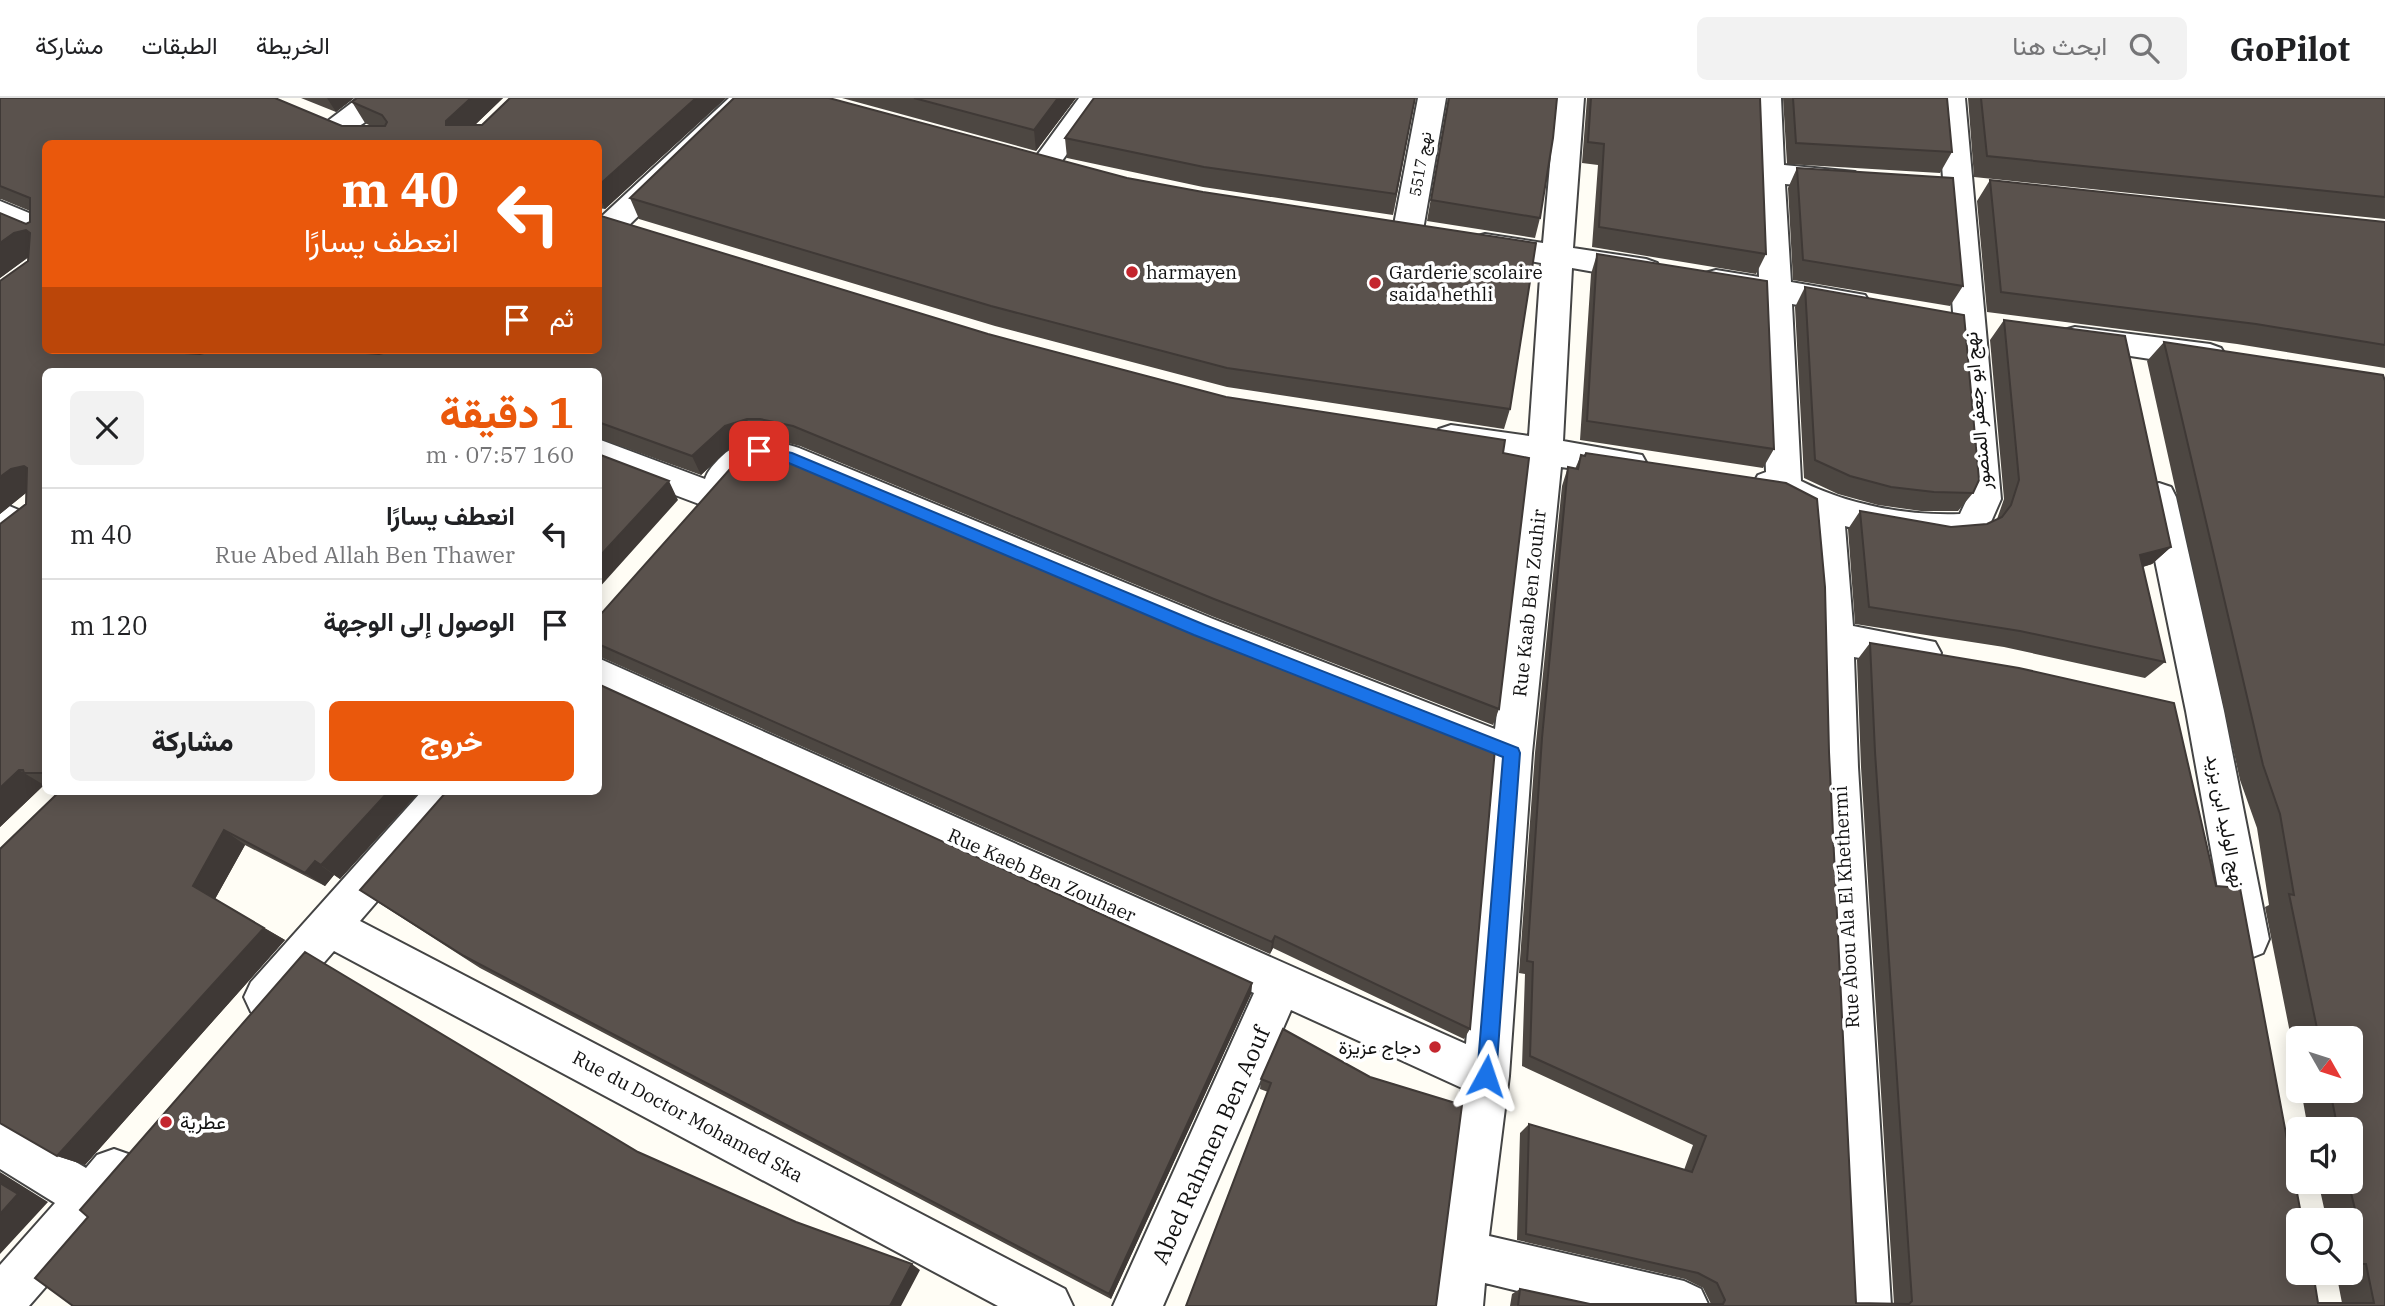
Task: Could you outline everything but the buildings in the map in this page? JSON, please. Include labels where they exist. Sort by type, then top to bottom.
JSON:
[{"type":"street","points":[[372,139],[328,122],[376,98]]},
{"type":"street","points":[[605,222],[745,98]]},
{"type":"street","points":[[1043,164],[1093,98]]},
{"type":"street","name":"نهج 5517","points":[[1432,98],[1421,233],[1557,256]]},
{"type":"street","name":"Rue Kaab Ben Zouhir","points":[[1486,1076],[1512,753],[1545,452],[1570,98]]},
{"type":"street","points":[[1767,98],[1784,486]]},
{"type":"street","name":"نهج ابو جعفر المنصور","points":[[1744,481],[1784,486],[1810,503],[1825,508],[1947,530],[1972,524],[1980,514],[1984,499],[1951,98]]},
{"type":"street","points":[[1770,174],[1877,181]]},
{"type":"street","points":[[0,211],[42,230]]},
{"type":"street","points":[[605,222],[645,234]]},
{"type":"street","points":[[1557,256],[1885,308]]},
{"type":"street","points":[[2048,334],[2237,359]]},
{"type":"street","points":[[2126,345],[2134,386]]},
{"type":"street","points":[[1427,434],[1665,469]]},
{"type":"street","points":[[680,526],[748,453],[766,451],[787,457],[1200,630],[1512,753]]},
{"type":"street","points":[[602,454],[708,495]]},
{"type":"street","name":"نهج الوليد ابن يزيد","points":[[2152,467],[2205,711],[2254,972]]},
{"type":"street","points":[[5,525],[42,502]]},
{"type":"street","name":"Rue Abou Ala El Khethermi","points":[[1825,508],[1832,560],[1833,638],[1866,1306]]},
{"type":"street","points":[[1833,638],[1950,657]]},
{"type":"street","name":"Rue Kaeb Ben Zouhaer","points":[[602,676],[1486,1076]]},
{"type":"street","points":[[2165,702],[2205,711]]},
{"type":"street","points":[[237,1030],[443,795]]},
{"type":"street","name":"Rue du Doctor Mohamed Ska","points":[[328,926],[1048,1306]]},
{"type":"street","name":"Abed Rahmen Ben Aouf","points":[[1138,1306],[1282,984]]},
{"type":"street","points":[[1458,1306],[1486,1076]]},
{"type":"street","points":[[0,1143],[91,1198]]},
{"type":"street","points":[[8,1301],[136,1146]]},
{"type":"street","points":[[1463,1254],[1684,1306]]},
{"type":"place","name":"harmayen","points":[[1132,272]]},
{"type":"place","name":"Garderie scolaire saida hethli","points":[[1375,283]]},
{"type":"place","name":"دجاج عزيزة","points":[[1435,1047]]},
{"type":"place","name":"عطرية","points":[[166,1122]]},
{"type":"route","points":[[759,451],[787,457],[1200,630],[1512,753],[1486,1076]]}]
